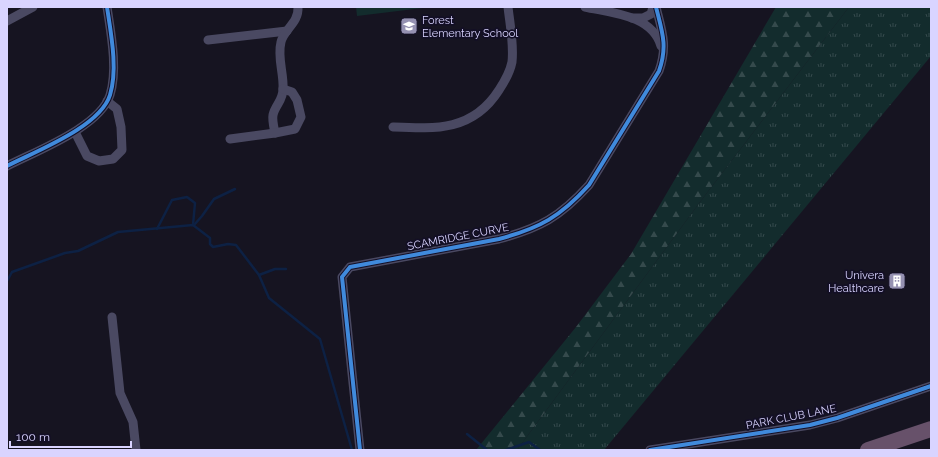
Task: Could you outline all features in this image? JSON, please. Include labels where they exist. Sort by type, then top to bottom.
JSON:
[{"type":"highway","points":[[868,450],[931,429]]},
{"type":"street","points":[[7,20],[33,7]]},
{"type":"street","points":[[7,166],[75,132],[92,120],[108,102],[112,81],[113,60],[107,7]]},
{"type":"street","points":[[275,133],[273,116],[281,101],[283,90],[279,53],[281,41],[298,15],[298,7]]},
{"type":"street","points":[[393,127],[442,127],[466,120],[487,105],[504,82],[512,62],[508,7]]},
{"type":"street","points":[[585,7],[632,18],[641,22],[656,34],[662,49],[663,59]]},
{"type":"street","points":[[632,18],[643,18],[651,14],[653,7]]},
{"type":"street","name":"SCAMRIDGE CURVE","points":[[360,450],[342,277],[350,267],[500,239],[535,228],[567,207],[589,185],[659,71],[663,59],[664,39],[656,7]]},
{"type":"street","points":[[208,40],[287,32]]},
{"type":"street","points":[[230,139],[295,129],[301,117],[297,100],[292,92],[283,90]]},
{"type":"street","points":[[75,132],[87,156],[99,161],[113,159],[122,150],[121,127],[118,109],[108,102]]},
{"type":"street","points":[[112,317],[120,393],[133,422],[136,450]]},
{"type":"street","name":"PARK CLUB LANE","points":[[650,450],[810,425],[844,416],[931,386]]},
{"type":"green space","points":[[356,7],[431,7],[357,16]]},
{"type":"green space","points":[[776,7],[849,7],[700,202],[517,450],[476,450],[576,327],[631,254]]},
{"type":"green space","points":[[849,7],[931,7],[931,56],[604,450],[517,450],[700,202]]},
{"type":"waterway","points":[[194,225],[214,199],[235,189]]},
{"type":"waterway","points":[[157,229],[172,200],[187,197],[195,203],[193,225]]},
{"type":"waterway","points":[[7,281],[12,272],[65,253],[78,251],[118,232],[193,225],[210,238],[210,244],[213,247],[228,244],[236,245],[259,275],[269,298],[320,339],[352,450]]},
{"type":"waterway","points":[[259,275],[275,269],[286,269]]},
{"type":"waterway","points":[[467,434],[487,450]]},
{"type":"waterway","points":[[506,450],[529,442],[540,450]]},
{"type":"cycle path","points":[[7,166],[81,128],[104,107],[110,95],[114,63],[107,7]]},
{"type":"cycle path","points":[[360,450],[342,277],[350,267],[499,239],[513,235],[538,226],[559,213],[589,185],[659,71],[664,46],[656,7]]},
{"type":"cycle path","points":[[650,450],[810,425],[837,418],[931,386]]},
{"type":"place","name":"Forest Elementary School","points":[[409,26]]},
{"type":"place","name":"Univera Healthcare","points":[[897,281]]}]
